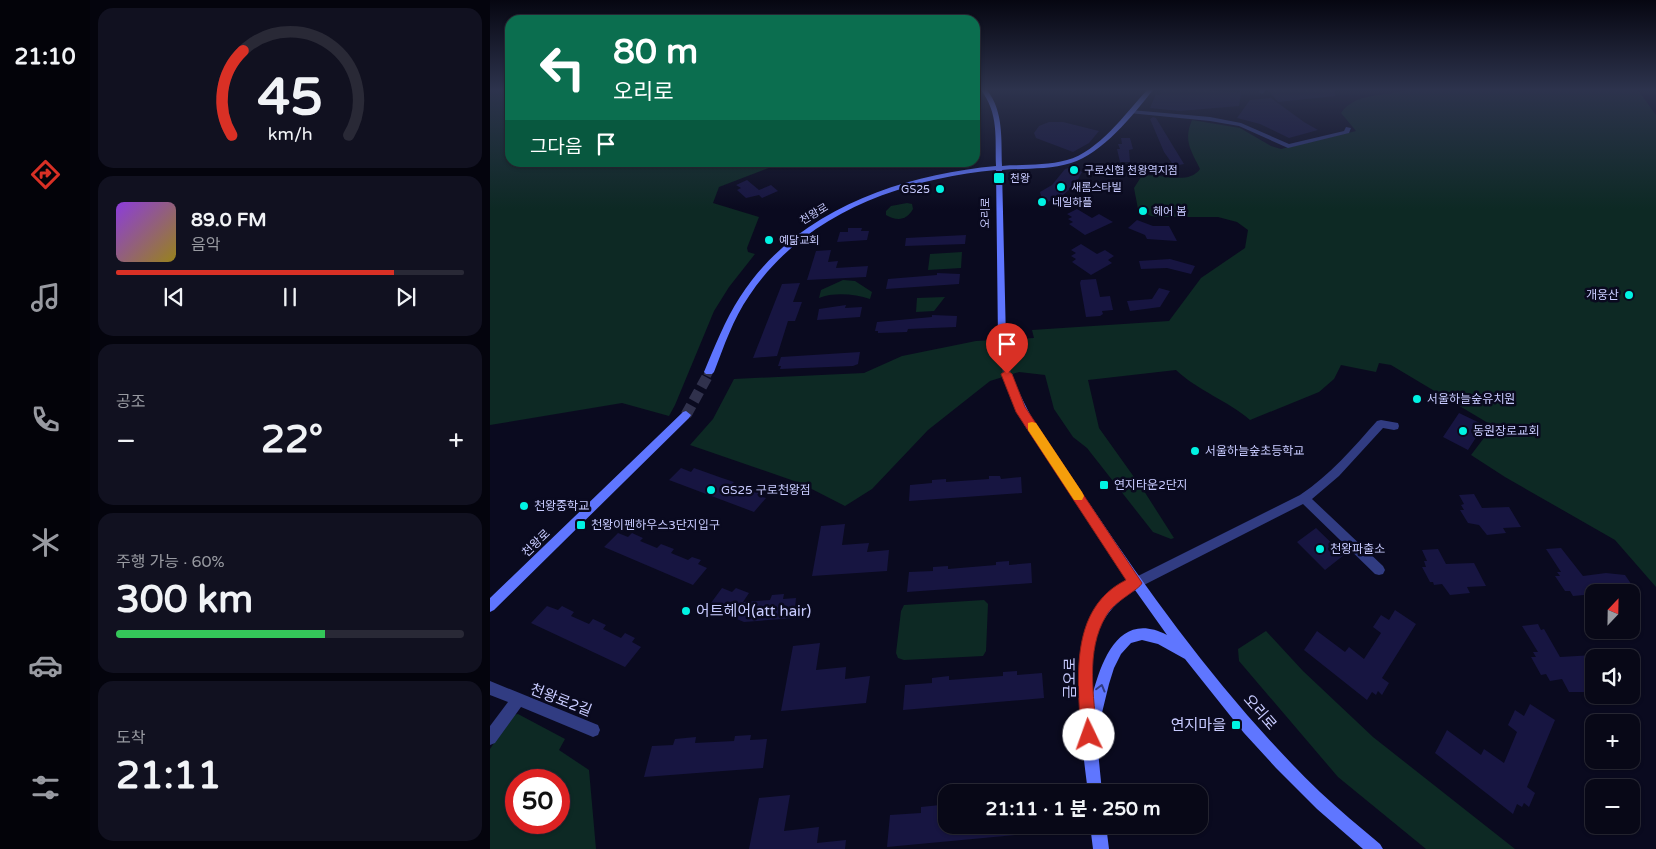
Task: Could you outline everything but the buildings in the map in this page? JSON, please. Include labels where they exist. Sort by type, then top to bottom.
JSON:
[{"type":"main road","name":"오리로","points":[[998,130],[1002,340]]},
{"type":"main road","name":"천왕로","points":[[709,372],[738,308],[750,288],[765,269],[797,239],[853,206],[890,190],[934,177],[999,168],[1057,165],[1075,160],[1112,130]]},
{"type":"main road","name":"오리로","points":[[1007,374],[1020,409],[1136,583],[1197,663],[1273,753],[1316,798],[1375,849]]},
{"type":"main road","name":"천왕로","points":[[490,606],[676,428],[686,414]]},
{"type":"main road","name":"금오로","points":[[1094,784],[1086,675],[1088,641],[1097,618],[1111,599],[1121,590],[1136,583]]},
{"type":"main road","points":[[1089,735],[1111,656],[1124,640],[1137,635],[1160,638],[1172,644],[1197,663]]},
{"type":"main road","points":[[1099,834],[1101,849]]},
{"type":"street","points":[[1253,130],[1288,146],[1347,132],[1348,130]]},
{"type":"street","points":[[1136,583],[1323,487],[1381,424],[1394,426]]},
{"type":"street","points":[[1304,498],[1379,570]]},
{"type":"street","name":"천왕로2길","points":[[490,688],[517,701],[593,730]]},
{"type":"street","name":"천왕로2길","points":[[490,738],[517,701]]},
{"type":"green space","points":[[490,130],[505,130],[505,167],[772,167],[719,187],[713,203],[759,217],[747,248],[748,252],[755,254],[729,287],[714,311],[669,416],[622,403],[490,425]]},
{"type":"green space","points":[[1189,130],[1243,130],[1271,146],[1281,149],[1356,131],[1355,130],[1656,130],[1656,587],[1615,540],[1505,477],[1471,455],[1493,426],[1391,365],[1379,363],[1376,372],[1341,365],[1334,379],[1319,392],[1250,420],[1194,384],[1176,370],[1088,380],[1099,428],[1144,491],[1174,538],[1171,539],[1153,532],[1087,448],[1073,437],[1054,409],[1045,375],[1019,372],[990,381],[928,430],[872,489],[845,506],[800,483],[690,445],[713,419],[734,379],[864,373],[902,356],[976,341],[1034,338],[1032,330],[1169,321],[1201,278],[1245,248],[1248,230],[1237,222],[1218,217],[1151,216],[1138,209],[1134,188],[1141,177],[1188,177],[1200,169],[1189,145]]},
{"type":"green space","points":[[912,204],[913,209],[904,218],[898,219],[886,215],[886,211],[891,206]]},
{"type":"green space","points":[[962,252],[961,268],[928,270],[930,254]]},
{"type":"green space","points":[[843,280],[855,281],[872,292],[870,299],[844,294],[819,298],[821,290]]},
{"type":"green space","points":[[945,297],[934,311],[916,312],[917,298]]},
{"type":"green space","points":[[984,600],[988,604],[986,651],[983,656],[904,660],[898,658],[896,653],[901,611],[904,605]]},
{"type":"green space","points":[[1266,631],[1303,671],[1373,737],[1515,849],[1426,849],[1338,777],[1239,661],[1238,649]]},
{"type":"green space","points":[[518,714],[565,739],[559,750],[589,770],[596,849],[490,849],[490,749],[512,715]]},
{"type":"tunnel","points":[[1002,340],[1007,374]]},
{"type":"tunnel","points":[[707,376],[709,372]]},
{"type":"tunnel","points":[[686,415],[708,375]]},
{"type":"slow traffic","points":[[1032,426],[1078,496]]},
{"type":"place","name":"구로신협 천왕역지점","points":[[1074,170]]},
{"type":"place","name":"천왕","points":[[999,178]]},
{"type":"place","name":"새롬스타빌","points":[[1061,187]]},
{"type":"place","name":"GS25","points":[[940,189]]},
{"type":"place","name":"네일하플","points":[[1042,202]]},
{"type":"place","name":"헤어 봄","points":[[1143,211]]},
{"type":"place","name":"예닮교회","points":[[769,240]]},
{"type":"place","name":"개웅산","points":[[1629,295]]},
{"type":"place","name":"서울하늘숲유치원","points":[[1417,399]]},
{"type":"place","name":"동원장로교회","points":[[1463,431]]},
{"type":"place","name":"서울하늘숲초등학교","points":[[1195,451]]},
{"type":"place","name":"연지타운2단지","points":[[1104,485]]},
{"type":"place","name":"GS25 구로천왕점","points":[[711,490]]},
{"type":"place","name":"천왕중학교","points":[[524,506]]},
{"type":"place","name":"천왕이펜하우스3단지입구","points":[[581,525]]},
{"type":"place","name":"천왕파출소","points":[[1320,549]]},
{"type":"place","name":"어트헤어(att hair)","points":[[686,611]]},
{"type":"place","name":"연지마을","points":[[1236,725]]},
{"type":"route","points":[[1007,374],[1012,392],[1020,409],[1136,583],[1121,590],[1100,611],[1088,641],[1086,675],[1089,735]]}]
